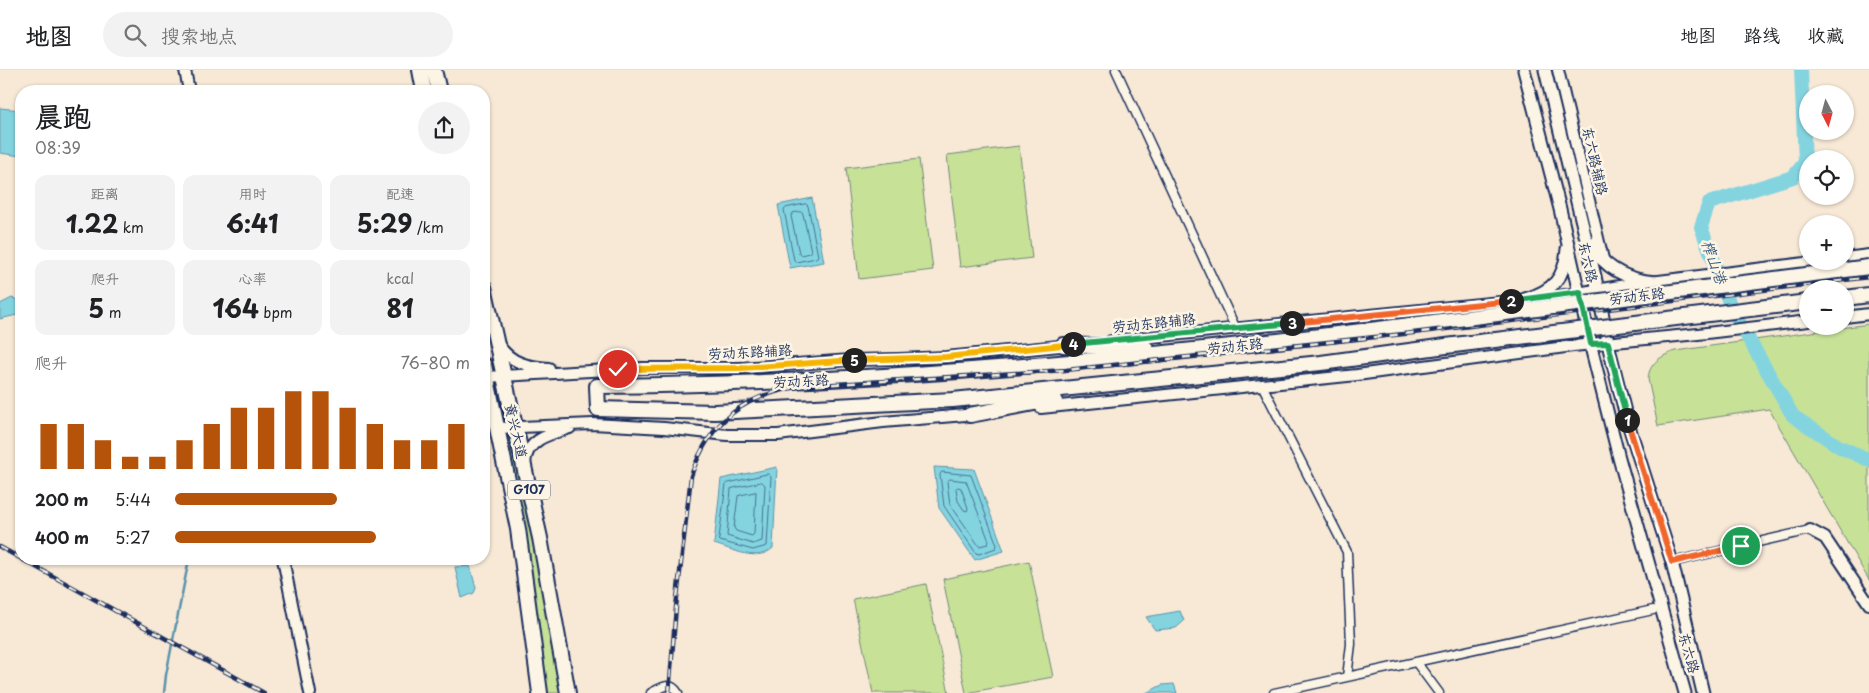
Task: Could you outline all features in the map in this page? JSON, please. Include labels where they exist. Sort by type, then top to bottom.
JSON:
[{"type":"highway","points":[[420,70],[423,85]]},
{"type":"highway","points":[[434,70],[438,85]]},
{"type":"highway","name":"劳动东路","points":[[1799,303],[1321,362],[980,398],[895,404],[715,412],[598,408],[597,386],[748,384],[1081,362],[1262,344],[1869,267]]},
{"type":"highway","points":[[1854,297],[1869,295]]},
{"type":"highway","name":"黄兴大道","points":[[490,317],[540,538],[568,693]]},
{"type":"highway","points":[[1063,345],[1144,348],[1262,344]]},
{"type":"highway","points":[[970,415],[1044,400],[1191,376]]},
{"type":"highway","name":"黄兴大道","points":[[490,395],[518,529],[540,693]]},
{"type":"main road","points":[[185,70],[188,85]]},
{"type":"main road","name":"东六路","points":[[1524,70],[1567,237],[1619,458],[1685,693]]},
{"type":"main road","name":"东六路","points":[[1545,70],[1585,234],[1608,343],[1627,420],[1672,562],[1704,693]]},
{"type":"main road","name":"东六路辅路","points":[[1558,70],[1603,259]]},
{"type":"main road","points":[[1585,234],[1592,246],[1617,272],[1633,279],[1656,282]]},
{"type":"main road","points":[[1525,299],[1544,292],[1558,281],[1567,257],[1567,237]]},
{"type":"main road","points":[[1854,257],[1869,255]]},
{"type":"main road","name":"劳动东路辅路","points":[[490,372],[503,376],[618,369],[741,368],[850,360],[908,359],[1236,329],[1525,299],[1799,264]]},
{"type":"main road","points":[[1854,316],[1869,314]]},
{"type":"main road","points":[[497,428],[594,424],[727,434],[778,435],[883,422],[970,415],[1367,374],[1591,344],[1799,323]]},
{"type":"main road","points":[[494,336],[505,354],[513,360],[522,363],[538,367],[618,369]]},
{"type":"main road","points":[[525,468],[528,451],[540,439],[573,427],[594,424]]},
{"type":"main road","points":[[1810,530],[1828,531],[1869,593]]},
{"type":"main road","points":[[1810,530],[1825,538],[1869,604]]},
{"type":"main road","points":[[284,565],[310,693]]},
{"type":"street","points":[[1116,70],[1236,329]]},
{"type":"street","points":[[1262,385],[1347,552],[1351,644],[1347,677]]},
{"type":"street","points":[[1672,562],[1810,530]]},
{"type":"street","points":[[1274,693],[1653,610]]},
{"type":"street","points":[[1416,662],[1439,693]]},
{"type":"street","points":[[651,693],[662,687],[669,686],[676,689],[678,693]]},
{"type":"green space","points":[[1019,146],[1032,258],[960,267],[947,155]]},
{"type":"green space","points":[[919,159],[933,270],[859,279],[846,168]]},
{"type":"green space","points":[[1869,324],[1869,580],[1769,409],[1658,426],[1648,379],[1653,364],[1665,355],[1675,351],[1799,334],[1854,335],[1854,326]]},
{"type":"green space","points":[[507,428],[546,603],[562,693],[546,693],[521,520],[504,429]]},
{"type":"green space","points":[[1029,561],[1053,677],[966,693],[943,579]]},
{"type":"green space","points":[[926,584],[949,693],[873,693],[853,599]]},
{"type":"water","points":[[0,108],[15,109],[15,155],[0,153]]},
{"type":"water","points":[[812,198],[824,262],[790,268],[778,205]]},
{"type":"water","points":[[12,298],[15,299],[15,315],[0,319],[0,304]]},
{"type":"water","points":[[777,467],[773,548],[767,552],[752,555],[714,544],[721,479]]},
{"type":"water","points":[[934,467],[974,469],[1004,551],[975,560],[939,508]]},
{"type":"water","points":[[470,566],[476,588],[474,593],[462,598],[455,567]]},
{"type":"water","points":[[1180,611],[1184,621],[1176,628],[1155,630],[1146,617]]},
{"type":"water","points":[[1174,684],[1177,693],[1146,693],[1162,685]]},
{"type":"waterway","name":"榨山港","points":[[1801,70],[1805,162],[1793,177],[1709,203],[1701,227],[1732,310],[1793,416],[1840,447],[1869,460]]},
{"type":"waterway","points":[[164,693],[188,565]]},
{"type":"railway","points":[[669,693],[676,607],[691,476],[708,439],[719,425],[747,403],[764,396],[803,386],[1066,370],[1413,333],[1869,277]]},
{"type":"railway","points":[[0,547],[15,555]]},
{"type":"railway","points":[[33,565],[264,693]]},
{"type":"route","points":[[618,369],[741,368],[850,360],[946,357],[1131,340],[1373,314],[1452,308],[1580,292],[1591,344],[1608,343],[1627,420],[1672,562],[1741,546]]}]
